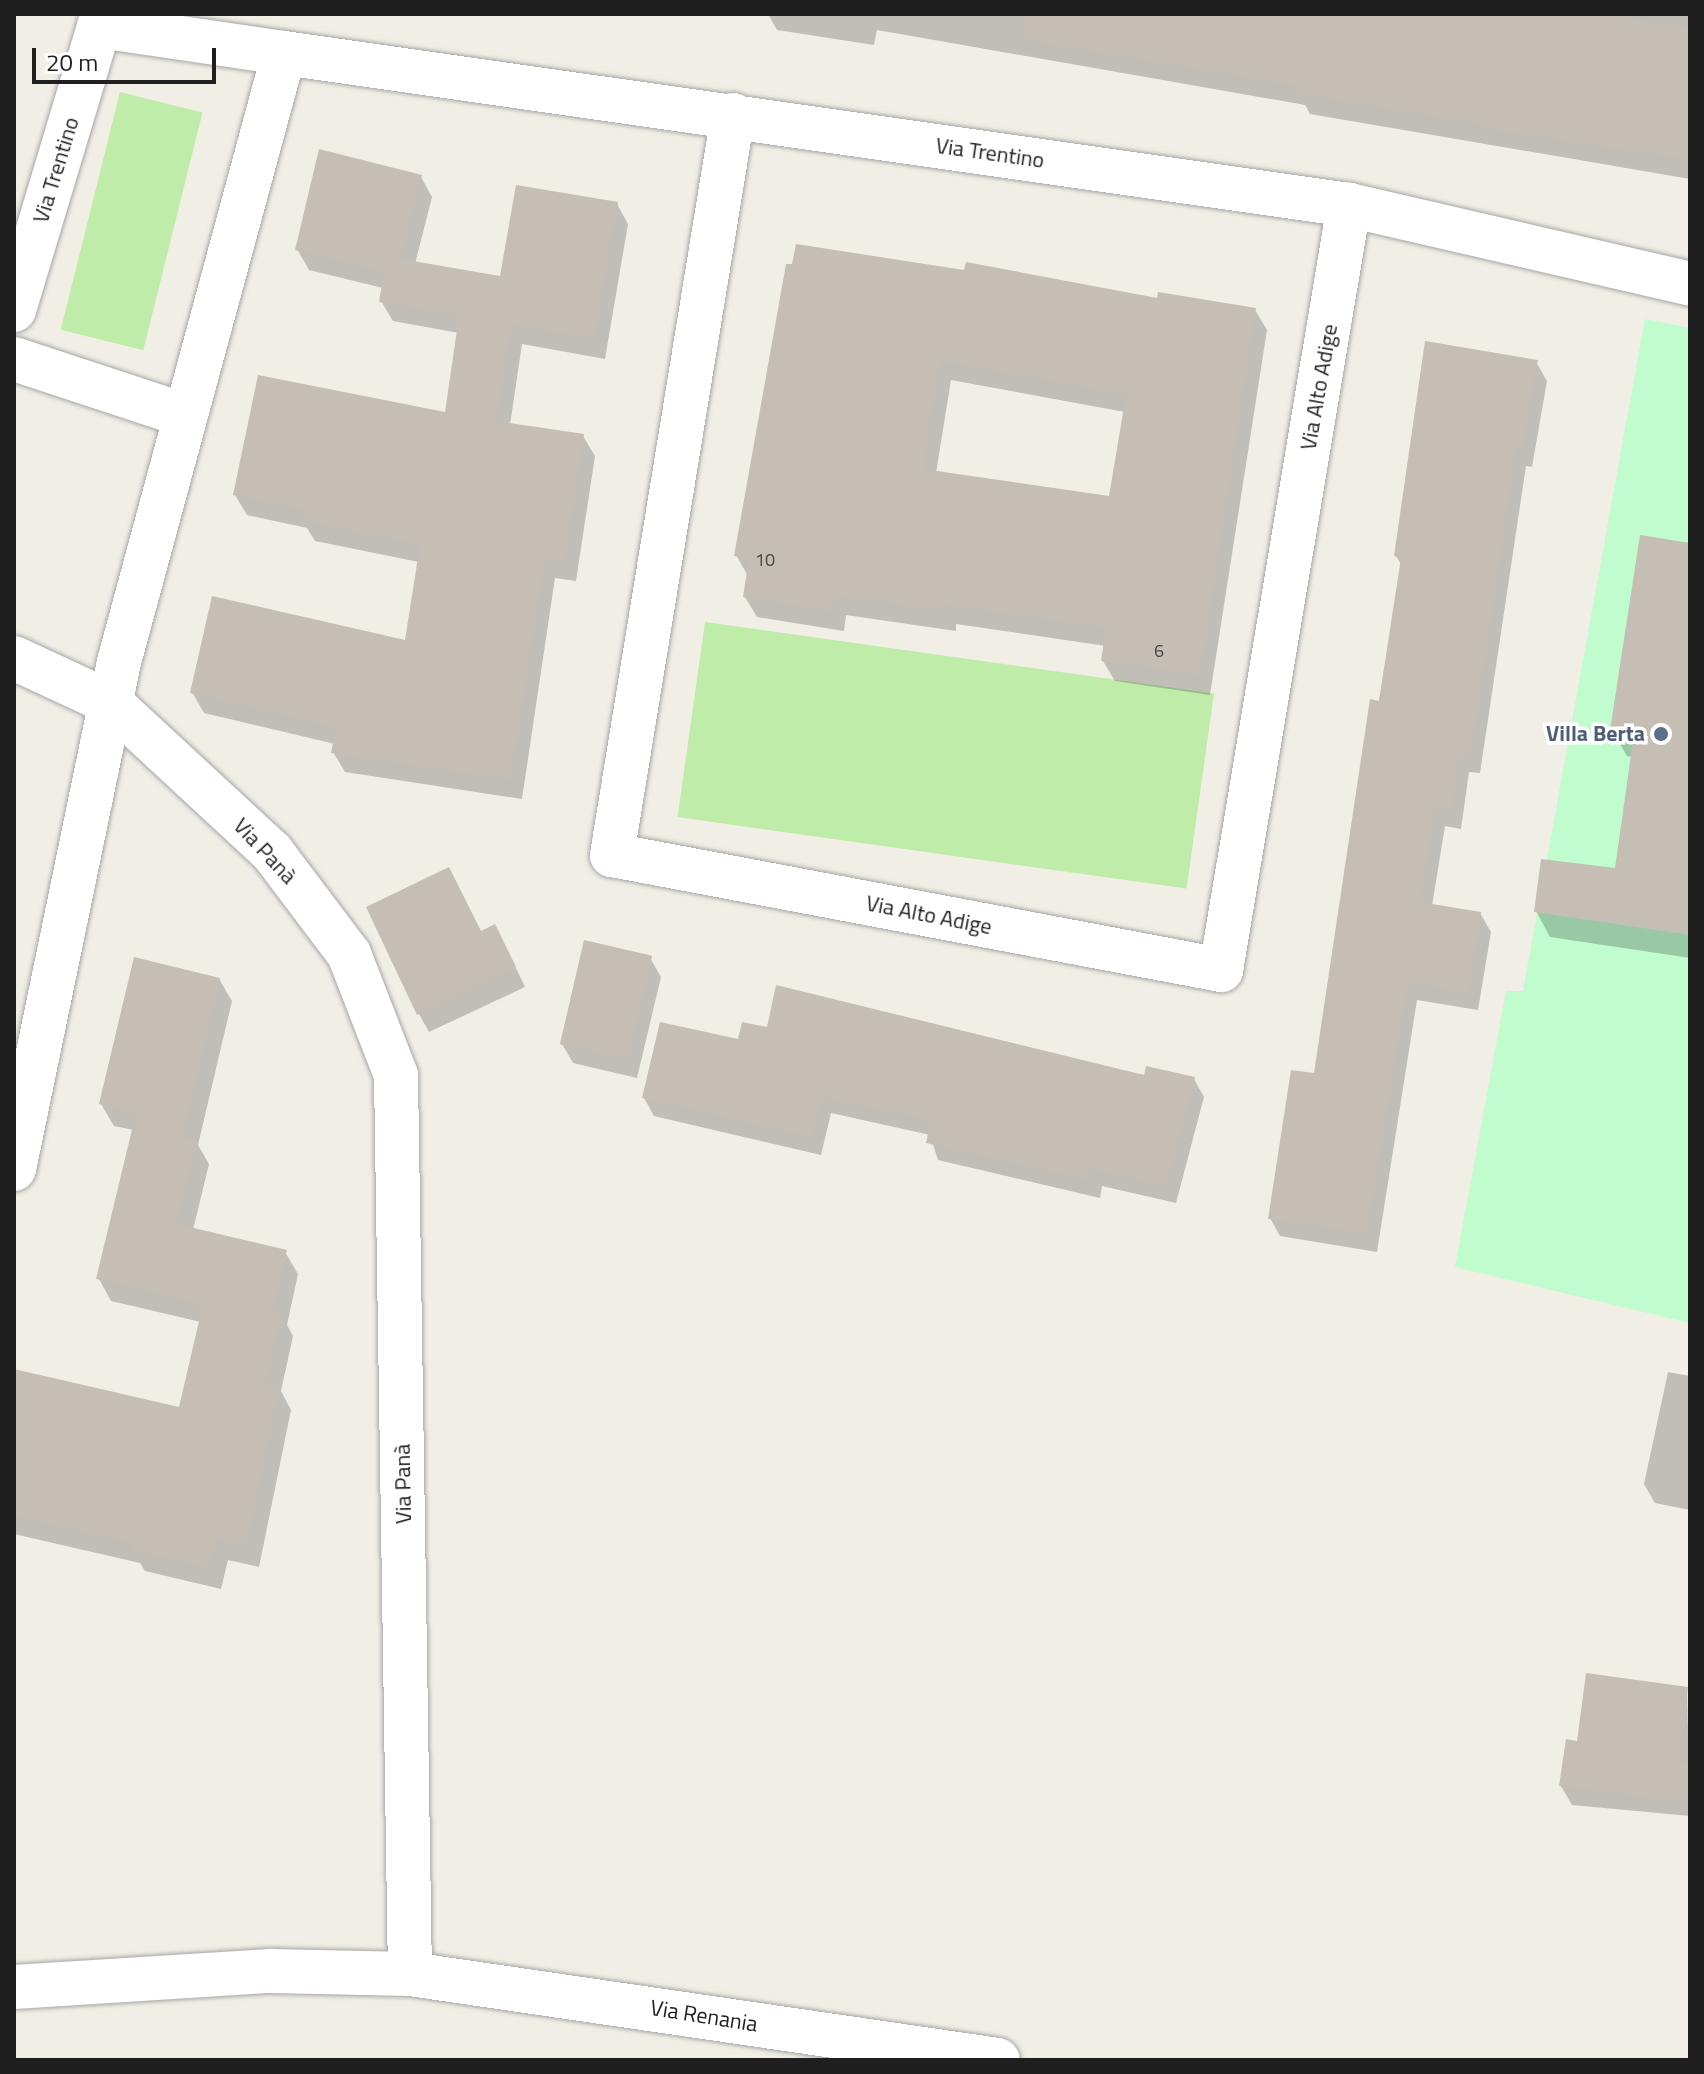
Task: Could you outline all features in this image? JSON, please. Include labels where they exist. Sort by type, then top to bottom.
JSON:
[{"type":"street","name":"Via Trentino","points":[[14,310],[99,26],[1349,205],[1690,284]]},
{"type":"street","points":[[14,1169],[111,703],[184,415],[284,53]]},
{"type":"street","name":"Via Alto Adige","points":[[733,115],[612,855],[1221,970],[1349,205]]},
{"type":"street","points":[[14,359],[184,415]]},
{"type":"street","name":"Via Panà","points":[[14,658],[111,703],[272,852],[349,954],[396,1075],[410,1974]]},
{"type":"street","points":[[14,1987],[271,1971],[410,1974]]},
{"type":"street","name":"Via Renania","points":[[410,1974],[998,2060]]},
{"type":"green space","points":[[120,92],[202,113],[143,350],[61,330]]},
{"type":"green space","points":[[1645,319],[1690,328],[1690,1323],[1455,1267],[1506,991],[1523,991]]},
{"type":"green space","points":[[705,622],[1214,694],[1187,889],[678,817]]},
{"type":"building","points":[[1023,14],[1607,14],[1690,28],[1690,160],[1485,129],[1485,125],[1296,94],[1297,86],[1027,41],[1021,39]]},
{"type":"building","points":[[319,149],[422,175],[401,259],[500,276],[516,185],[618,202],[594,339],[511,325],[497,421],[584,434],[565,561],[545,558],[511,780],[331,753],[336,728],[190,693],[212,596],[405,640],[420,545],[301,521],[304,510],[233,495],[258,375],[445,412],[459,316],[379,302],[384,272],[295,250]]},
{"type":"building","points":[[796,244],[964,270],[966,262],[1157,298],[1158,292],[1256,308],[1200,676],[1101,661],[1106,628],[946,605],[945,611],[835,596],[833,612],[743,597],[749,558],[734,556],[786,264],[792,264]],"holes":[[[940,361],[1126,395],[1109,496],[923,469]]]},
{"type":"building","points":[[1425,341],[1538,360],[1522,449],[1516,448],[1471,756],[1460,755],[1451,811],[1435,809],[1420,902],[1481,912],[1468,993],[1408,982],[1367,1234],[1268,1219],[1291,1070],[1314,1073],[1370,699],[1379,701],[1401,558],[1394,556]]},
{"type":"building","name":"Villa Berta","points":[[1640,535],[1690,543],[1690,935],[1534,912],[1541,859],[1615,868],[1634,734],[1610,730]]},
{"type":"building","points":[[449,867],[481,931],[495,924],[516,967],[417,1015],[366,907]]},
{"type":"building","points":[[584,940],[652,956],[628,1060],[560,1044]]},
{"type":"building","points":[[134,957],[220,978],[183,1137],[198,1140],[177,1224],[287,1250],[273,1310],[282,1312],[266,1383],[280,1386],[247,1546],[216,1539],[209,1568],[130,1550],[132,1543],[14,1516],[14,1369],[179,1407],[203,1304],[96,1279],[136,1113],[99,1104]]},
{"type":"building","points":[[776,985],[1144,1075],[1146,1066],[1195,1077],[1167,1186],[1092,1169],[1090,1181],[926,1143],[931,1121],[822,1097],[812,1138],[642,1098],[660,1022],[738,1039],[742,1022],[767,1027]]},
{"type":"building","points":[[1586,1673],[1688,1687],[1678,1761],[1690,1764],[1690,1803],[1559,1786],[1566,1739],[1577,1741]]},
{"type":"place","name":"Villa Berta","points":[[1661,734]]}]
